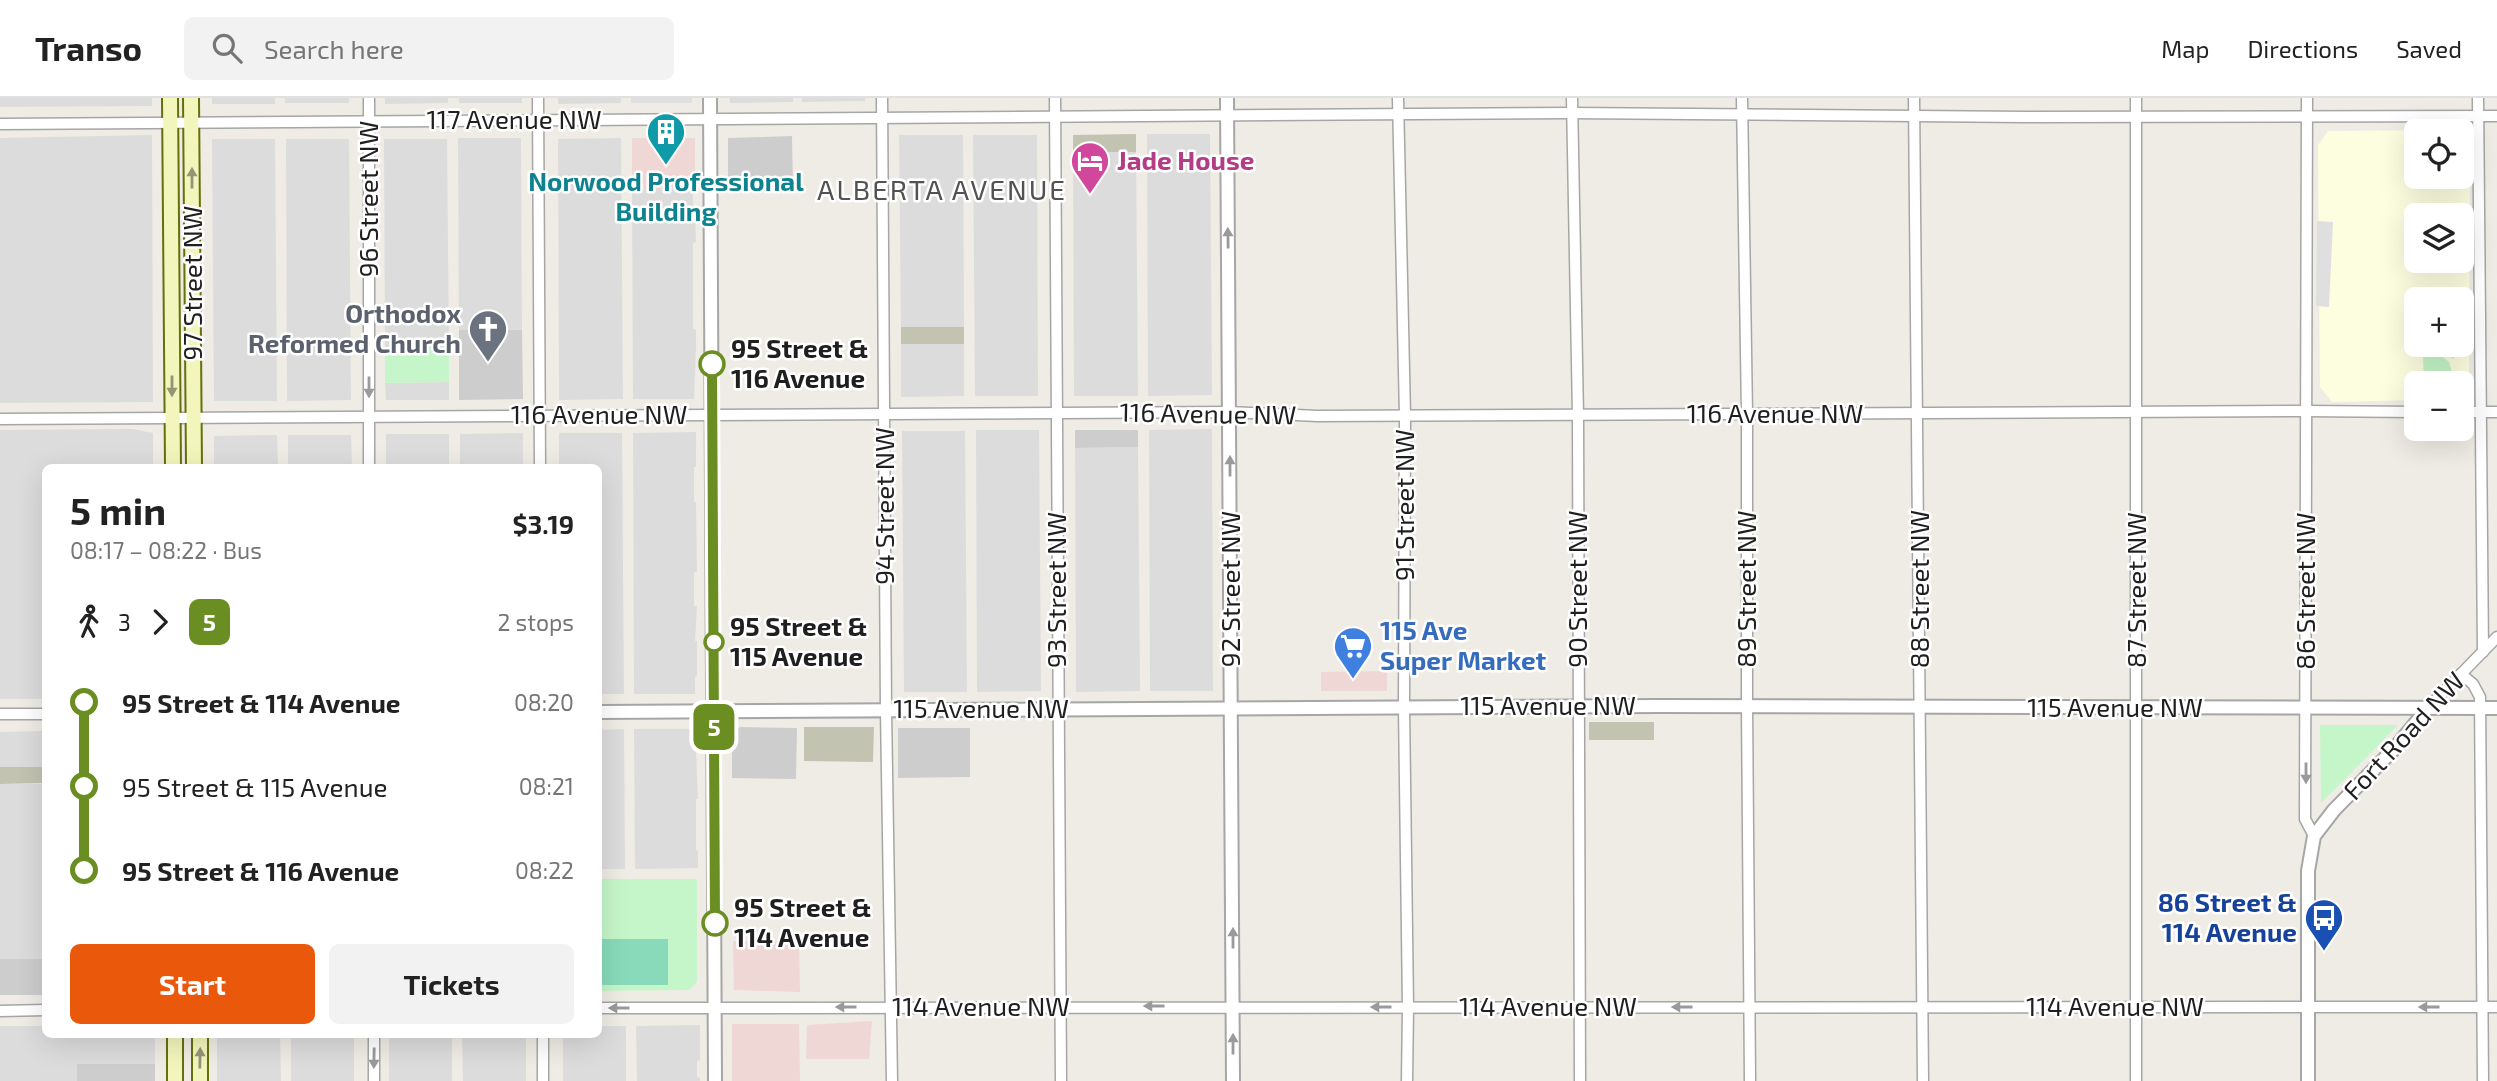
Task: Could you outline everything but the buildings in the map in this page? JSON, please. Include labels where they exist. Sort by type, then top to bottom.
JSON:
[{"type":"main road","name":"97 Street NW","points":[[170,98],[173,464]]},
{"type":"main road","name":"97 Street NW","points":[[191,98],[194,464]]},
{"type":"main road","points":[[175,1038],[175,1081]]},
{"type":"main road","points":[[200,1038],[200,1081]]},
{"type":"street","name":"96 Street NW","points":[[369,98],[369,464]]},
{"type":"street","points":[[538,98],[540,464]]},
{"type":"street","points":[[710,98],[715,1081]]},
{"type":"street","name":"94 Street NW","points":[[882,98],[886,710],[892,1081]]},
{"type":"street","name":"93 Street NW","points":[[1055,98],[1061,1081]]},
{"type":"street","name":"92 Street NW","points":[[1227,98],[1233,1081]]},
{"type":"street","name":"91 Street NW","points":[[1398,98],[1405,416],[1407,1081]]},
{"type":"street","name":"90 Street NW","points":[[1572,98],[1578,415],[1580,1081]]},
{"type":"street","name":"89 Street NW","points":[[1742,98],[1747,414],[1750,1081]]},
{"type":"street","name":"88 Street NW","points":[[1914,98],[1923,1081]]},
{"type":"street","name":"87 Street NW","points":[[2136,98],[2136,1081]]},
{"type":"street","name":"86 Street NW","points":[[2308,98],[2305,818],[2314,836],[2308,871],[2308,1081]]},
{"type":"street","points":[[2478,98],[2483,652]]},
{"type":"street","name":"117 Avenue NW","points":[[0,124],[1572,113],[2497,116]]},
{"type":"street","name":"116 Avenue NW","points":[[0,419],[1229,412],[1405,416],[2404,412]]},
{"type":"street","points":[[2474,412],[2497,412]]},
{"type":"street","name":"Fort Road NW","points":[[2314,836],[2334,810],[2497,637]]},
{"type":"street","points":[[2461,674],[2478,690],[2480,708],[2483,1081]]},
{"type":"street","name":"115 Avenue NW","points":[[602,712],[1578,706],[2497,708]]},
{"type":"street","points":[[0,714],[42,714]]},
{"type":"street","name":"114 Avenue NW","points":[[602,1008],[2497,1007]]},
{"type":"street","points":[[0,1011],[42,1010]]},
{"type":"street","points":[[374,1038],[374,1081]]},
{"type":"street","points":[[543,1038],[543,1081]]},
{"type":"shaded area","points":[[0,98],[152,98],[152,106],[0,107]]},
{"type":"shaded area","points":[[212,98],[275,98],[275,104],[212,104]]},
{"type":"shaded area","points":[[285,98],[349,98],[349,103],[285,103]]},
{"type":"shaded area","points":[[385,98],[448,98],[448,103],[385,104]]},
{"type":"shaded area","points":[[459,98],[522,98],[522,103],[459,103]]},
{"type":"shaded area","points":[[558,98],[621,98],[621,103],[558,104]]},
{"type":"shaded area","points":[[631,98],[692,98],[692,103],[631,103]]},
{"type":"shaded area","points":[[730,98],[793,98],[793,102],[730,103]]},
{"type":"shaded area","points":[[802,98],[865,98],[865,101],[802,102]]},
{"type":"shaded area","points":[[2404,130],[2404,189],[2470,189],[2470,203],[2404,203],[2404,273],[2469,273],[2469,287],[2404,287],[2404,357],[2469,357],[2469,371],[2404,371],[2404,400],[2332,402],[2320,387],[2318,145],[2328,131]]},
{"type":"shaded area","points":[[1136,134],[1136,152],[1073,152],[1073,135]]},
{"type":"shaded area","points":[[1147,134],[1210,134],[1212,395],[1148,396]]},
{"type":"shaded area","points":[[152,135],[153,402],[0,403],[0,138]]},
{"type":"shaded area","points":[[899,135],[963,135],[964,327],[901,327]]},
{"type":"shaded area","points":[[973,135],[1037,135],[1038,396],[975,396]]},
{"type":"shaded area","points":[[792,136],[793,188],[728,187],[728,138]]},
{"type":"shaded area","points":[[458,138],[521,138],[522,330],[459,330]]},
{"type":"shaded area","points":[[621,138],[623,399],[559,400],[558,139]]},
{"type":"shaded area","points":[[632,138],[695,138],[693,190],[632,190]]},
{"type":"shaded area","points":[[212,139],[275,139],[277,401],[214,401]]},
{"type":"shaded area","points":[[286,139],[349,139],[351,400],[287,401]]},
{"type":"shaded area","points":[[384,139],[447,139],[449,348],[385,348]]},
{"type":"shaded area","points":[[1073,152],[1136,152],[1138,396],[1074,396]]},
{"type":"shaded area","points":[[632,190],[693,190],[696,242],[693,243],[693,329],[696,329],[694,399],[633,399]]},
{"type":"shaded area","points":[[2317,221],[2333,222],[2329,307],[2316,306]]},
{"type":"shaded area","points":[[901,327],[964,327],[964,344],[901,344]]},
{"type":"shaded area","name":"Orthodox Reformed Church","points":[[459,330],[522,330],[523,399],[459,400]]},
{"type":"shaded area","points":[[901,344],[964,344],[964,396],[901,397]]},
{"type":"shaded area","points":[[449,382],[449,400],[386,400],[385,383]]},
{"type":"shaded area","points":[[132,429],[153,433],[153,464],[42,464],[42,699],[0,699],[0,430]]},
{"type":"shaded area","points":[[1212,429],[1213,691],[1150,691],[1149,430]]},
{"type":"shaded area","points":[[976,430],[1039,430],[1041,691],[977,692]]},
{"type":"shaded area","points":[[1075,430],[1138,430],[1138,447],[1075,448]]},
{"type":"shaded area","points":[[902,431],[965,431],[967,692],[904,692]]},
{"type":"shaded area","points":[[696,432],[695,694],[634,694],[633,433]]},
{"type":"shaded area","points":[[523,433],[523,464],[460,464],[460,434]]},
{"type":"shaded area","points":[[559,433],[622,433],[624,694],[602,694],[602,464],[559,464]]},
{"type":"shaded area","points":[[386,434],[449,434],[449,464],[386,464]]},
{"type":"shaded area","points":[[277,435],[278,464],[214,464],[214,436]]},
{"type":"shaded area","points":[[288,435],[351,435],[352,464],[288,464]]},
{"type":"shaded area","points":[[1138,447],[1140,691],[1076,692],[1075,448]]},
{"type":"shaded area","points":[[1387,671],[1387,691],[1321,691],[1321,672]]},
{"type":"shaded area","points":[[1589,722],[1654,722],[1654,740],[1589,740]]},
{"type":"shaded area","points":[[740,727],[797,728],[796,779],[732,778],[732,735]]},
{"type":"shaded area","points":[[804,727],[874,727],[873,762],[804,761]]},
{"type":"shaded area","points":[[898,728],[970,728],[970,777],[898,778]]},
{"type":"shaded area","points":[[624,729],[625,869],[602,869],[602,730]]},
{"type":"shaded area","points":[[634,729],[695,729],[698,868],[635,869]]},
{"type":"shaded area","points":[[42,731],[42,767],[0,767],[0,732]]},
{"type":"shaded area","points":[[0,767],[42,767],[42,783],[0,784]]},
{"type":"shaded area","points":[[0,784],[42,784],[42,959],[0,959]]},
{"type":"shaded area","points":[[733,941],[799,941],[800,992],[734,990]]},
{"type":"shaded area","points":[[0,959],[42,959],[42,995],[0,995]]},
{"type":"shaded area","points":[[872,1021],[869,1059],[806,1059],[807,1025]]},
{"type":"shaded area","points":[[732,1024],[799,1024],[800,1081],[732,1081]]},
{"type":"shaded area","points":[[700,1025],[697,1077],[700,1081],[637,1081],[636,1026]]},
{"type":"shaded area","points":[[0,1026],[42,1026],[42,1038],[155,1038],[155,1064],[77,1064],[77,1081],[0,1081]]},
{"type":"shaded area","points":[[602,1026],[626,1026],[626,1081],[563,1081],[563,1038],[602,1038]]},
{"type":"shaded area","points":[[217,1038],[280,1038],[281,1081],[217,1081]]},
{"type":"shaded area","points":[[291,1038],[354,1038],[354,1081],[291,1081]]},
{"type":"shaded area","points":[[389,1038],[452,1038],[452,1081],[389,1081]]},
{"type":"shaded area","points":[[462,1038],[526,1038],[526,1081],[463,1081]]},
{"type":"shaded area","points":[[77,1064],[155,1064],[155,1081],[77,1081]]},
{"type":"green space","points":[[385,348],[449,348],[449,382],[385,383]]},
{"type":"green space","points":[[2423,357],[2443,357],[2449,362],[2452,371],[2424,371]]},
{"type":"green space","points":[[2320,725],[2398,725],[2321,803]]},
{"type":"green space","points":[[602,879],[697,879],[697,982],[689,990],[602,991]]},
{"type":"green space","points":[[602,939],[668,939],[668,985],[602,985]]},
{"type":"bus line","name":"5","points":[[712,364],[715,923]]},
{"type":"place","name":"Norwood Professional Building","points":[[666,166]]},
{"type":"place","name":"Jade House","points":[[1090,195]]},
{"type":"place","name":"Orthodox Reformed Church","points":[[488,363]]},
{"type":"place","name":"95 Street & 116 Avenue","points":[[712,364]]},
{"type":"place","name":"95 Street & 115 Avenue","points":[[714,642]]},
{"type":"place","name":"115 Ave Super Market","points":[[1353,680]]},
{"type":"place","name":"95 Street & 114 Avenue","points":[[715,923]]},
{"type":"place","name":"86 Street & 114 Avenue","points":[[2324,952]]},
{"type":"district","name":"ALBERTA AVENUE","points":[[942,190]]}]
